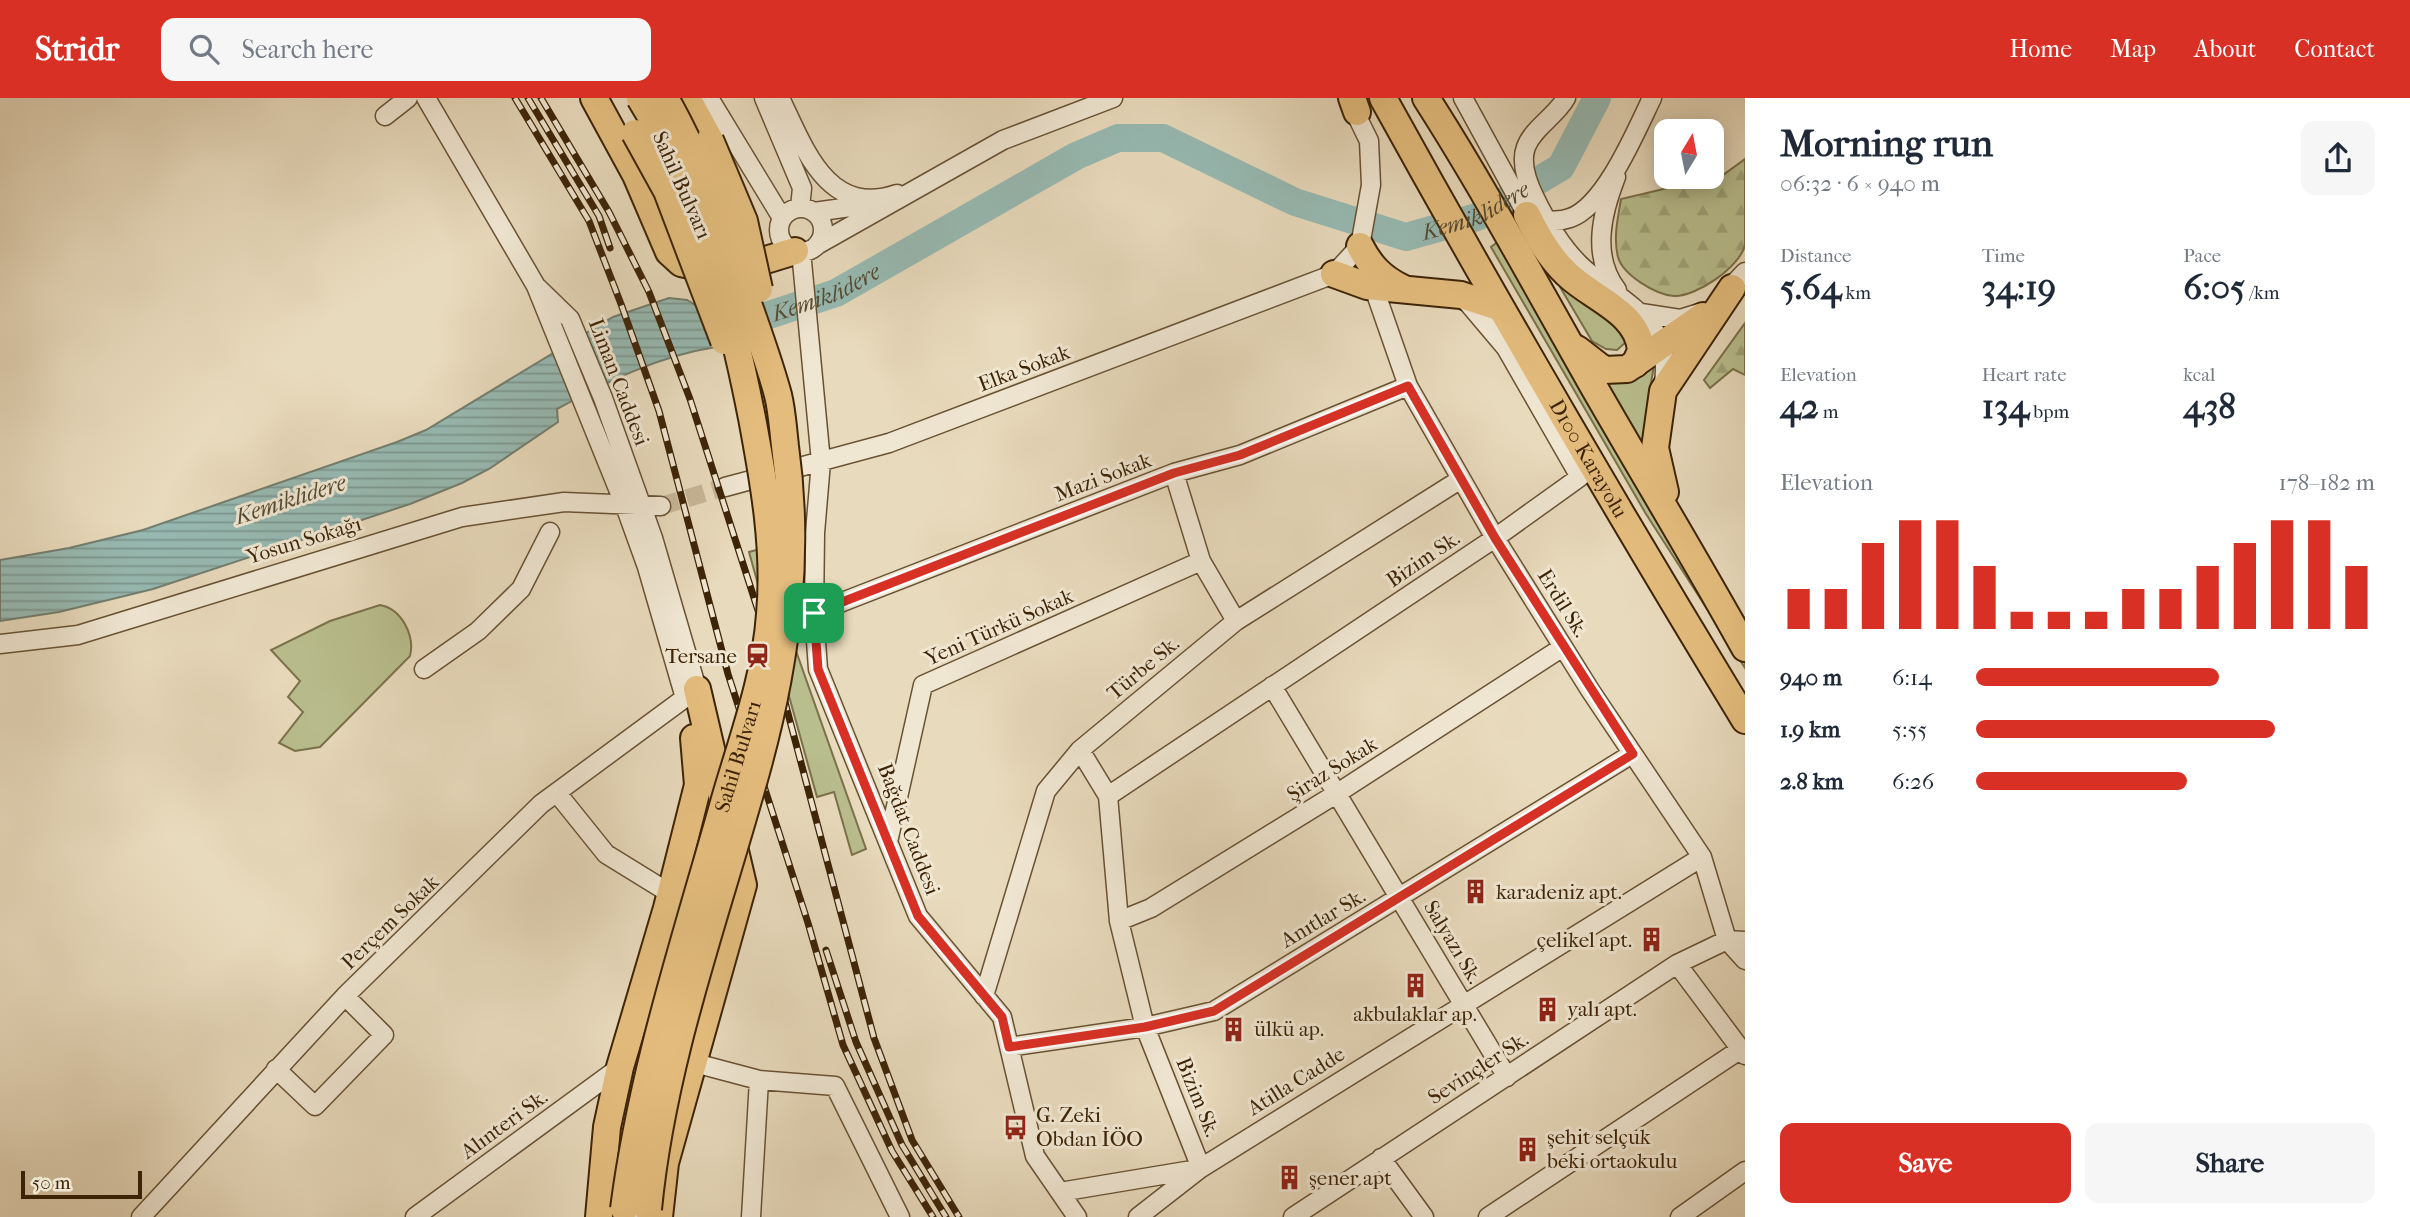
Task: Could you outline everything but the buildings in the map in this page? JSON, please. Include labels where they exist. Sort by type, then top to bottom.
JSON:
[{"type":"highway","points":[[594,98],[636,175],[669,252],[681,263],[708,269],[804,255]]},
{"type":"highway","points":[[615,98],[667,191],[748,400]]},
{"type":"highway","name":"Sahil Bulvarı","points":[[640,98],[678,170],[707,240],[728,305],[766,507],[771,615],[731,778],[643,1091],[641,1214]]},
{"type":"highway","name":"Sahil Bulvarı","points":[[641,1214],[672,1066],[760,758],[780,669],[790,605],[793,542],[789,473],[778,397],[725,228],[665,98]]},
{"type":"highway","points":[[687,98],[710,140],[744,221],[776,361],[778,397]]},
{"type":"highway","name":"D100 Karayolu","points":[[1383,98],[1498,307],[1613,505],[1745,720]]},
{"type":"highway","name":"D100 Karayolu","points":[[1426,98],[1468,164],[1517,255],[1685,538],[1745,648]]},
{"type":"highway","points":[[1537,218],[1558,265],[1633,326],[1641,343],[1635,364]]},
{"type":"highway","points":[[1360,246],[1368,262],[1385,279],[1405,290]]},
{"type":"highway","points":[[1334,274],[1367,286],[1461,295],[1498,307]]},
{"type":"highway","points":[[1532,279],[1573,345],[1585,358],[1604,370],[1615,371],[1635,364],[1661,348],[1697,321],[1738,280]]},
{"type":"highway","points":[[1685,538],[1666,495],[1657,459],[1656,434],[1662,391],[1738,280]]},
{"type":"highway","points":[[641,1214],[665,1163],[691,1062],[743,885],[691,694]]},
{"type":"highway","points":[[599,1217],[607,1127],[620,1067],[670,896],[698,785],[698,752],[691,694]]},
{"type":"street","points":[[385,117],[408,98]]},
{"type":"street","name":"Liman Caddesi","points":[[426,98],[536,286],[584,411],[633,506]]},
{"type":"street","points":[[709,98],[782,218],[780,238],[804,255]]},
{"type":"street","points":[[764,98],[792,158],[807,210],[822,224],[821,239],[804,255]]},
{"type":"street","points":[[780,98],[811,160],[822,177],[837,189],[850,195],[873,198],[888,197],[920,186]]},
{"type":"street","points":[[804,255],[1003,140],[1113,98]]},
{"type":"street","points":[[1463,98],[1537,218],[1577,262],[1641,313],[1661,348],[1665,371],[1662,391]]},
{"type":"street","points":[[1537,218],[1525,154],[1531,139],[1554,116],[1566,98]]},
{"type":"street","points":[[1621,296],[1605,269],[1601,240],[1610,195],[1652,98]]},
{"type":"street","points":[[1334,274],[1360,246],[1371,185],[1369,141],[1352,103]]},
{"type":"street","points":[[1497,156],[1525,154]]},
{"type":"street","points":[[1537,218],[1560,221],[1581,212],[1623,160]]},
{"type":"street","points":[[782,218],[807,210],[881,203],[920,186]]},
{"type":"street","name":"Bağdat Caddesi","points":[[804,255],[821,461],[815,533],[814,613],[818,669],[918,916],[1002,1017],[1035,1156],[1077,1217]]},
{"type":"street","name":"Elka Sokak","points":[[725,487],[889,443],[1334,274]]},
{"type":"street","points":[[1641,313],[1667,319],[1686,318],[1702,311],[1738,280]]},
{"type":"street","name":"Liman Caddesi","points":[[536,286],[570,319],[603,398],[691,694]]},
{"type":"street","name":"Erdil Sk.","points":[[1367,286],[1376,295],[1408,386],[1495,538],[1563,647],[1702,857],[1736,941]]},
{"type":"street","name":"Bizim Sk.","points":[[1108,796],[1495,538],[1580,477],[1506,348],[1461,295]]},
{"type":"street","name":"Mazi Sokak","points":[[814,613],[1174,473],[1240,455],[1408,386]]},
{"type":"street","points":[[1174,473],[1201,561],[1236,621]]},
{"type":"street","name":"Türbe Sk.","points":[[984,996],[1046,791],[1080,750],[1236,621],[1461,479]]},
{"type":"street","name":"Yosun Sokağı","points":[[0,644],[78,635],[462,517],[564,502],[633,506]]},
{"type":"street","points":[[633,506],[661,506]]},
{"type":"street","points":[[424,669],[478,631],[521,589],[550,532]]},
{"type":"street","name":"Yeni Türkü Sokak","points":[[888,842],[923,685],[1201,561]]},
{"type":"street","name":"Şiraz Sokak","points":[[1119,921],[1151,908],[1336,794],[1563,647]]},
{"type":"street","name":"Salyazı Sk.","points":[[1272,687],[1507,1077]]},
{"type":"street","name":"Perçem Sokak","points":[[141,1217],[345,996],[541,804],[691,694]]},
{"type":"street","name":"Bizim Sk.","points":[[1080,750],[1108,796],[1119,921],[1145,1027],[1201,1168]]},
{"type":"street","name":"Anıtlar Sk.","points":[[1009,1047],[1145,1027],[1214,1011],[1633,754]]},
{"type":"street","points":[[557,793],[606,854],[670,896],[734,921]]},
{"type":"street","name":"Atilla Cadde","points":[[1138,1217],[1201,1168],[1702,857]]},
{"type":"street","points":[[1736,941],[1745,960]]},
{"type":"street","name":"Sevinçler Sk.","points":[[1293,1217],[1676,964],[1736,941]]},
{"type":"street","points":[[1488,1217],[1743,1052],[1676,964]]},
{"type":"street","points":[[276,1069],[314,1105],[383,1035],[345,996]]},
{"type":"street","points":[[691,1062],[759,1080],[835,1086],[900,1217]]},
{"type":"street","name":"Alınteri Sk.","points":[[415,1217],[620,1067]]},
{"type":"street","points":[[751,1217],[759,1080]]},
{"type":"street","points":[[1381,1158],[1424,1217]]},
{"type":"street","name":"Atilla Cadde","points":[[1060,1192],[1201,1168]]},
{"type":"street","points":[[1679,1217],[1745,1171]]},
{"type":"green space","points":[[1745,159],[1745,245],[1726,271],[1694,292],[1674,296],[1650,288],[1626,271],[1618,257],[1616,242],[1621,199],[1664,189],[1724,189],[1724,174]]},
{"type":"green space","points":[[1500,240],[1745,649],[1745,668],[1646,514],[1491,247]]},
{"type":"green space","points":[[1534,243],[1615,308],[1626,342],[1617,350],[1606,349],[1592,341]]},
{"type":"green space","points":[[1745,323],[1745,375],[1733,369],[1710,388],[1704,380]]},
{"type":"green space","points":[[1657,348],[1647,406],[1648,464],[1587,361],[1599,367]]},
{"type":"green space","points":[[760,549],[866,849],[852,855],[834,792],[817,797],[749,552]]},
{"type":"green space","points":[[380,605],[395,612],[405,624],[411,640],[410,656],[320,747],[295,751],[279,743],[303,712],[288,697],[300,681],[271,650],[330,621]]},
{"type":"water","points":[[669,298],[687,300],[707,312],[716,347],[654,363],[615,379],[557,409],[558,422],[489,469],[462,483],[410,504],[153,589],[59,612],[0,621],[0,560],[69,548],[143,530],[397,442],[426,430],[613,317]]},
{"type":"waterway","name":"Kemiklidere","points":[[729,324],[763,317],[836,293],[1076,156],[1118,138],[1163,138],[1295,202],[1406,237],[1477,217],[1561,167],[1597,98]]},
{"type":"tunnel","points":[[661,506],[725,487]]},
{"type":"railway","points":[[515,98],[589,221],[621,304],[659,411],[728,674],[808,923],[843,1045],[892,1151],[933,1217]]},
{"type":"railway","points":[[528,98],[599,216],[610,248]]},
{"type":"railway","points":[[541,98],[609,212],[649,292],[690,399],[773,657],[874,1038],[912,1140],[959,1217]]},
{"type":"railway","points":[[826,950],[856,1042],[902,1145],[946,1217]]},
{"type":"place","name":"Tersane","points":[[757,656]]},
{"type":"place","name":"karadeniz apt.","points":[[1476,892]]},
{"type":"place","name":"çelikel apt.","points":[[1652,940]]},
{"type":"place","name":"akbulaklar ap.","points":[[1415,985]]},
{"type":"place","name":"yalı apt.","points":[[1547,1009]]},
{"type":"place","name":"ülkü ap.","points":[[1234,1029]]},
{"type":"place","name":"G. Zeki Obdan İÖO","points":[[1016,1127]]},
{"type":"place","name":"şehit selçuk beki ortaokulu","points":[[1527,1149]]},
{"type":"place","name":"şener apt","points":[[1289,1178]]},
{"type":"route","points":[[1408,386],[1495,538],[1633,754],[1214,1011],[1145,1027],[1009,1047],[1002,1017],[918,916],[853,748],[818,669],[814,613],[1174,473],[1240,455],[1408,386]]}]
